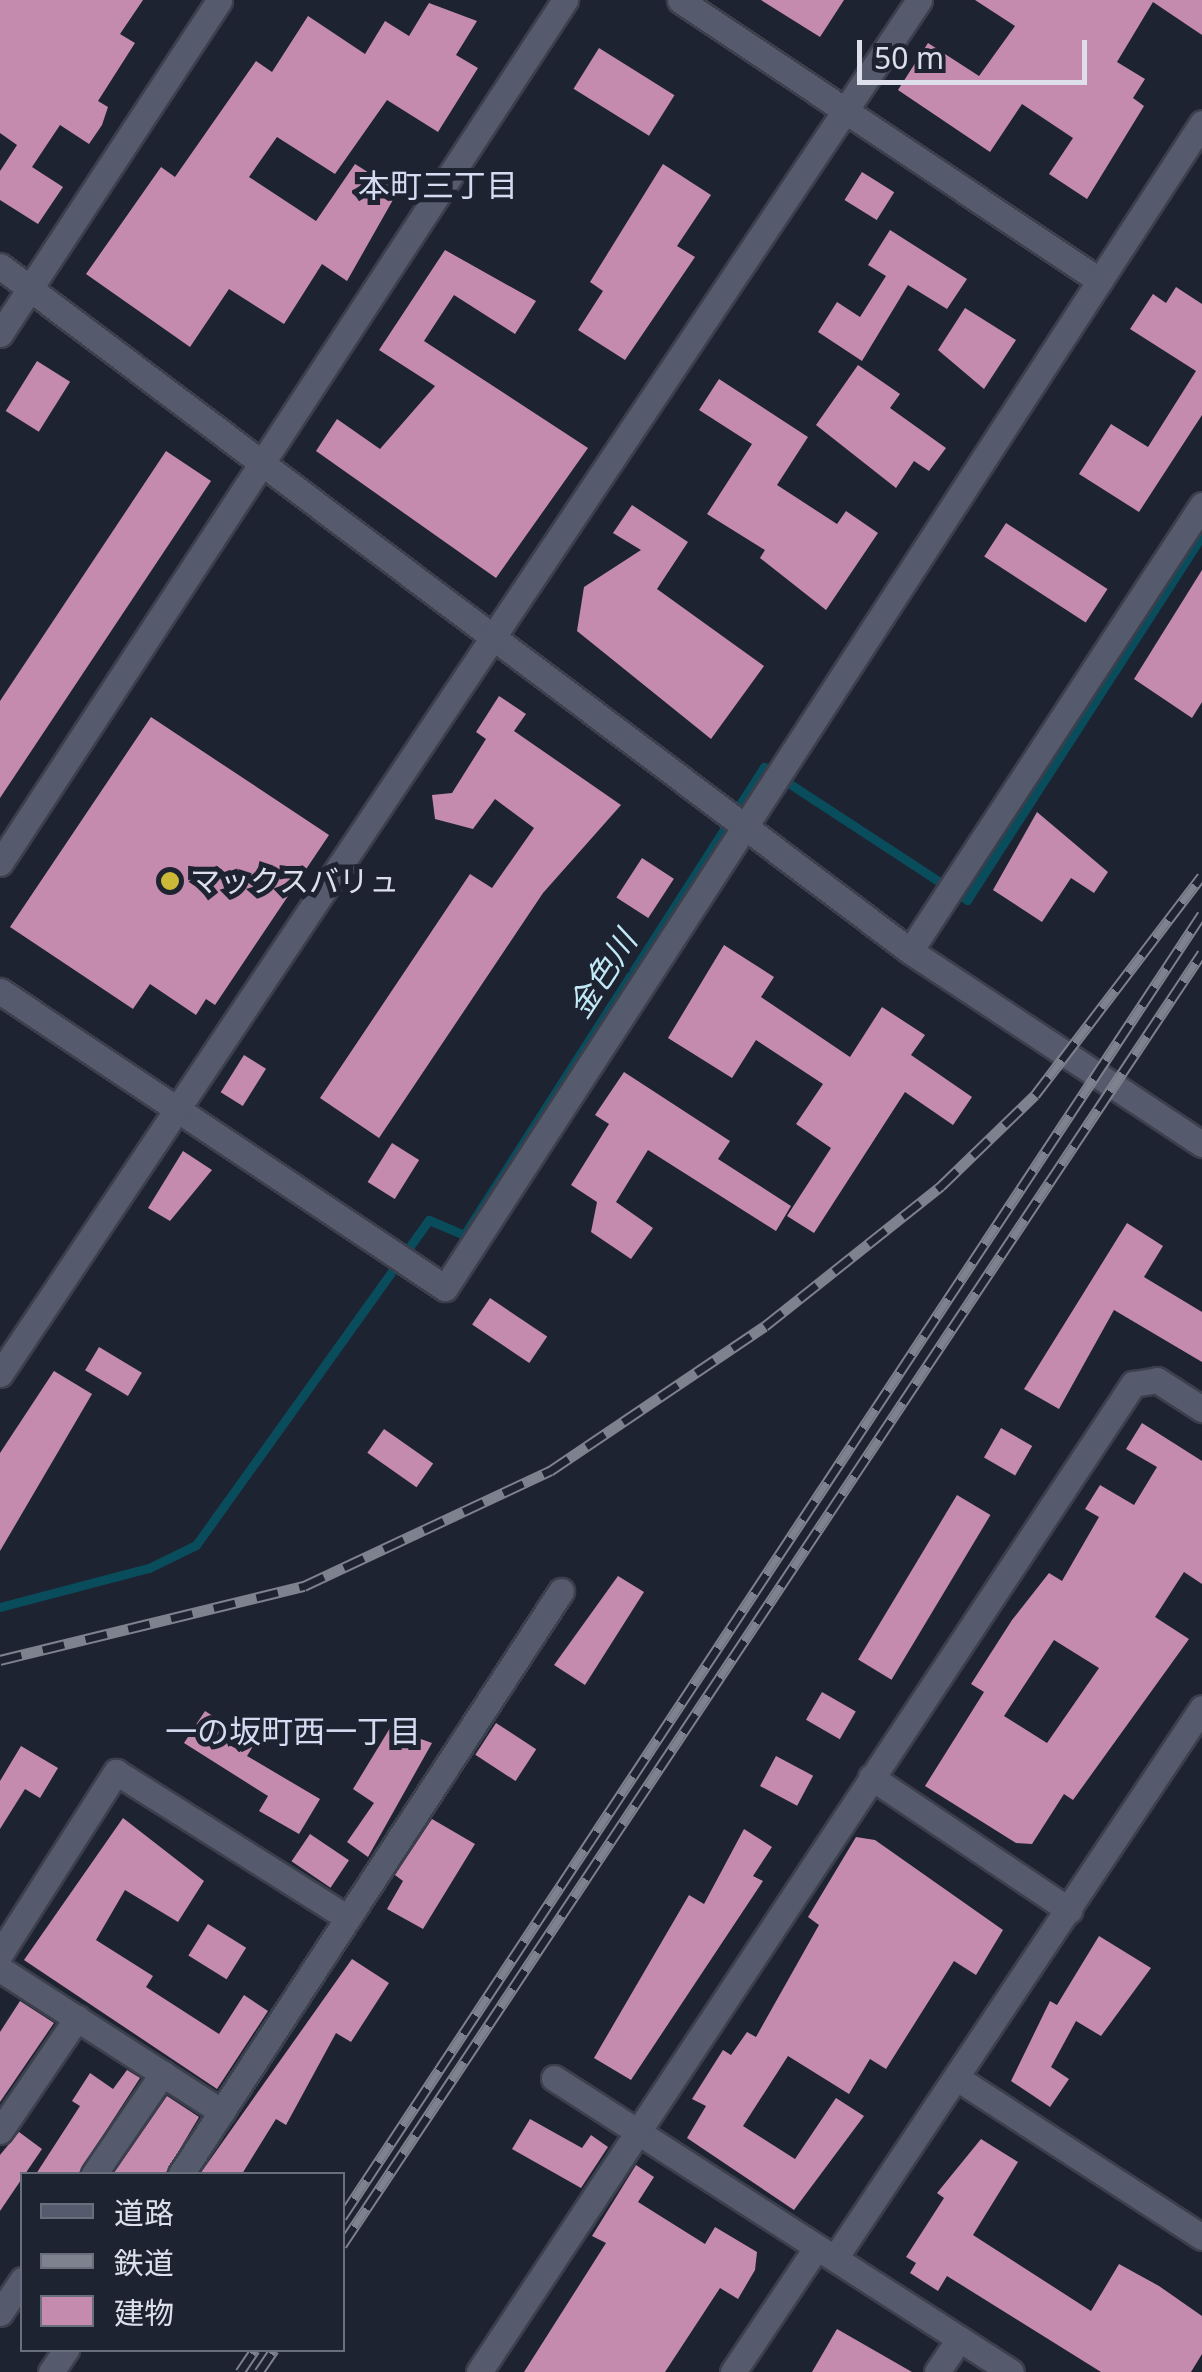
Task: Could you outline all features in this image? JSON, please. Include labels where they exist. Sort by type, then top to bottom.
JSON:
[{"type":"street","points":[[0,334],[219,0]]},
{"type":"street","points":[[0,863],[566,0]]},
{"type":"street","points":[[680,0],[848,108],[1100,281]]},
{"type":"street","points":[[0,1374],[919,0]]},
{"type":"street","points":[[0,990],[445,1288],[743,823],[1202,123]]},
{"type":"street","points":[[0,266],[496,634],[910,951],[1202,1144]]},
{"type":"street","points":[[910,951],[1202,505]]},
{"type":"street","points":[[479,2372],[1134,1384],[1157,1380],[1202,1409]]},
{"type":"street","points":[[182,2172],[561,1591]]},
{"type":"street","points":[[733,2372],[956,2078],[1202,1708]]},
{"type":"street","points":[[0,1954],[116,1772],[348,1918]]},
{"type":"street","points":[[871,1777],[1069,1910]]},
{"type":"street","points":[[0,1969],[222,2112]]},
{"type":"street","points":[[0,2131],[76,2018]]},
{"type":"street","points":[[95,2172],[163,2074]]},
{"type":"street","points":[[554,2078],[1011,2372]]},
{"type":"street","points":[[956,2078],[1202,2237]]},
{"type":"street","points":[[0,2313],[20,2283]]},
{"type":"street","points":[[937,2372],[960,2338]]},
{"type":"building","points":[[0,0],[143,0],[120,34],[135,43],[98,101],[108,107],[102,125],[89,144],[60,125],[32,167],[63,187],[38,224],[0,200],[0,171],[17,145],[0,133]]},
{"type":"building","points":[[761,0],[844,0],[820,37]]},
{"type":"building","points":[[975,0],[1202,0],[1202,35],[1153,2],[1117,62],[1145,79],[1133,98],[1144,106],[1087,199],[1049,174],[1073,138],[1022,104],[990,152],[898,90],[928,43],[979,76],[1015,26]]},
{"type":"building","points":[[429,3],[477,21],[456,55],[478,68],[438,132],[387,100],[335,174],[277,137],[249,177],[316,221],[355,164],[398,191],[347,281],[322,264],[284,324],[229,289],[190,347],[86,274],[161,167],[175,177],[256,61],[272,72],[308,16],[365,54],[385,21],[409,36]]},
{"type":"building","points":[[599,48],[674,95],[649,136],[574,89]]},
{"type":"building","points":[[663,164],[711,195],[677,246],[695,257],[625,360],[578,330],[603,291],[590,282]]},
{"type":"building","points":[[862,172],[894,192],[877,220],[845,200]]},
{"type":"building","points":[[890,230],[967,279],[947,309],[908,285],[862,361],[818,332],[837,302],[860,317],[886,276],[868,265]]},
{"type":"building","points":[[445,250],[536,301],[515,334],[454,295],[424,341],[588,448],[496,578],[316,451],[337,419],[380,449],[435,386],[379,350]]},
{"type":"building","points":[[1176,287],[1202,304],[1202,415],[1139,512],[1079,474],[1111,424],[1148,447],[1196,371],[1130,329],[1153,294],[1166,303]]},
{"type":"building","points":[[965,308],[1016,340],[984,389],[938,350]]},
{"type":"building","points":[[37,361],[70,382],[39,432],[6,411]]},
{"type":"building","points":[[858,365],[900,394],[890,408],[946,448],[929,471],[914,461],[896,488],[816,425]]},
{"type":"building","points":[[719,379],[808,437],[777,485],[837,524],[846,511],[878,533],[826,610],[760,558],[765,550],[707,514],[752,444],[699,410]]},
{"type":"building","points":[[166,451],[211,481],[0,798],[0,701]]},
{"type":"building","points":[[632,505],[688,542],[657,589],[764,666],[711,739],[577,631],[584,587],[641,550],[613,533]]},
{"type":"building","points":[[1006,523],[1107,589],[1086,622],[984,557]]},
{"type":"building","points":[[1202,570],[1202,702],[1192,718],[1134,679]]},
{"type":"building","points":[[499,696],[526,714],[514,731],[621,805],[543,893],[379,1138],[320,1098],[470,874],[492,888],[534,828],[495,799],[473,829],[435,819],[432,795],[452,793],[486,739],[476,732]]},
{"type":"building","name":"マックスバリュ","points":[[151,717],[329,835],[215,1005],[206,999],[196,1015],[150,984],[133,1009],[10,927]]},
{"type":"building","points":[[1037,812],[1108,872],[1094,893],[1071,878],[1042,922],[993,890]]},
{"type":"building","points":[[642,858],[674,879],[648,918],[616,897]]},
{"type":"building","points":[[724,945],[774,977],[761,997],[850,1057],[882,1007],[925,1035],[911,1055],[972,1097],[953,1125],[905,1092],[814,1233],[787,1216],[831,1148],[796,1124],[823,1084],[756,1040],[732,1078],[668,1038]]},
{"type":"building","points":[[244,1055],[266,1069],[243,1106],[221,1092]]},
{"type":"building","points":[[624,1072],[730,1141],[718,1159],[791,1206],[776,1231],[648,1150],[616,1202],[653,1228],[631,1259],[591,1232],[597,1202],[571,1185],[609,1124],[595,1115]]},
{"type":"building","points":[[392,1143],[419,1160],[395,1199],[368,1182]]},
{"type":"building","points":[[183,1151],[212,1170],[170,1221],[148,1208]]},
{"type":"building","points":[[1127,1223],[1163,1246],[1144,1277],[1202,1312],[1202,1362],[1114,1310],[1059,1409],[1024,1389]]},
{"type":"building","points":[[490,1298],[547,1337],[529,1363],[472,1325]]},
{"type":"building","points":[[99,1347],[142,1373],[128,1396],[85,1370]]},
{"type":"building","points":[[54,1371],[92,1394],[0,1551],[0,1453]]},
{"type":"building","points":[[1142,1423],[1202,1461],[1202,1584],[1184,1572],[1155,1617],[1189,1639],[1073,1800],[1064,1794],[1032,1844],[1016,1843],[925,1786],[984,1692],[971,1684],[1012,1620],[1049,1573],[1062,1581],[1099,1517],[1085,1509],[1100,1485],[1134,1505],[1157,1467],[1126,1449]],"holes":[[[1054,1640],[1099,1668],[1047,1743],[1004,1716]]]},
{"type":"building","points":[[1001,1428],[1032,1446],[1015,1475],[984,1457]]},
{"type":"building","points":[[384,1429],[433,1463],[417,1487],[367,1453]]},
{"type":"building","points":[[957,1495],[990,1515],[892,1680],[858,1660]]},
{"type":"building","points":[[618,1576],[644,1592],[585,1685],[554,1665]]},
{"type":"building","points":[[822,1692],[856,1712],[840,1739],[806,1720]]},
{"type":"building","points":[[205,1711],[255,1743],[247,1756],[320,1799],[299,1834],[259,1811],[268,1796],[184,1743]]},
{"type":"building","points":[[496,1723],[536,1749],[516,1781],[475,1755]]},
{"type":"building","points":[[390,1728],[432,1743],[368,1857],[347,1842],[374,1803],[353,1789]]},
{"type":"building","points":[[21,1746],[58,1768],[40,1798],[25,1789],[0,1829],[0,1781]]},
{"type":"building","points":[[776,1756],[813,1776],[797,1806],[760,1786]]},
{"type":"building","points":[[123,1818],[204,1881],[178,1922],[125,1890],[96,1940],[153,1976],[146,1987],[219,2034],[244,1995],[268,2011],[217,2089],[24,1960]]},
{"type":"building","points":[[432,1819],[475,1844],[423,1929],[387,1909],[403,1881],[395,1875]]},
{"type":"building","points":[[744,1829],[772,1847],[753,1876],[763,1881],[631,2080],[594,2058],[689,1895],[704,1904]]},
{"type":"building","points":[[310,1834],[349,1860],[331,1888],[292,1861]]},
{"type":"building","points":[[856,1837],[875,1840],[1003,1930],[976,1975],[954,1961],[886,2069],[870,2059],[849,2094],[788,2056],[743,2126],[795,2159],[836,2098],[864,2116],[794,2210],[687,2138],[706,2106],[692,2099],[723,2050],[731,2055],[747,2032],[756,2037],[819,1925],[808,1917]]},
{"type":"building","points":[[208,1924],[246,1948],[227,1979],[188,1955]]},
{"type":"building","points":[[1099,1936],[1151,1968],[1101,2036],[1076,2021],[1051,2067],[1069,2079],[1050,2107],[1011,2081],[1050,2001],[1057,2005]]},
{"type":"building","points":[[352,1959],[389,1983],[351,2042],[336,2033],[286,2125],[276,2119],[243,2172],[201,2172]]},
{"type":"building","points":[[20,2001],[54,2023],[0,2102],[0,2032]]},
{"type":"building","points":[[127,2070],[140,2078],[79,2172],[37,2172],[80,2106],[72,2101],[90,2073],[113,2089]]},
{"type":"building","points":[[167,2096],[199,2117],[166,2172],[114,2172]]},
{"type":"building","points":[[530,2119],[582,2148],[591,2135],[608,2147],[581,2188],[512,2149]]},
{"type":"building","points":[[19,2132],[42,2149],[26,2172],[20,2172],[20,2181],[0,2211],[0,2155]]},
{"type":"building","points":[[981,2139],[1018,2162],[973,2235],[1091,2311],[1119,2264],[1159,2286],[1202,2316],[1202,2354],[1191,2372],[1101,2372],[947,2276],[938,2291],[910,2273],[916,2263],[906,2257],[944,2198],[937,2193]]},
{"type":"building","points":[[636,2165],[654,2177],[638,2202],[705,2244],[715,2227],[757,2252],[755,2270],[738,2299],[720,2288],[665,2372],[524,2372],[606,2243],[592,2236]]},
{"type":"building","points":[[837,2329],[912,2372],[812,2372]]},
{"type":"waterway","name":"金色川","points":[[0,1607],[149,1568],[196,1545],[429,1220],[464,1235],[764,767],[967,900],[1202,536]]},
{"type":"railway","points":[[0,1660],[304,1586],[550,1471],[765,1326],[941,1186],[1035,1095],[1202,876]]},
{"type":"railway","points":[[345,2212],[1202,914]]},
{"type":"railway","points":[[345,2240],[1202,953]]},
{"type":"railway","points":[[240,2372],[254,2352]]},
{"type":"railway","points":[[259,2372],[273,2352]]},
{"type":"place","name":"マックスバリュ","points":[[170,881]]},
{"type":"district","name":"本町三丁目","points":[[438,185]]},
{"type":"district","name":"一の坂町西一丁目","points":[[293,1731]]}]
